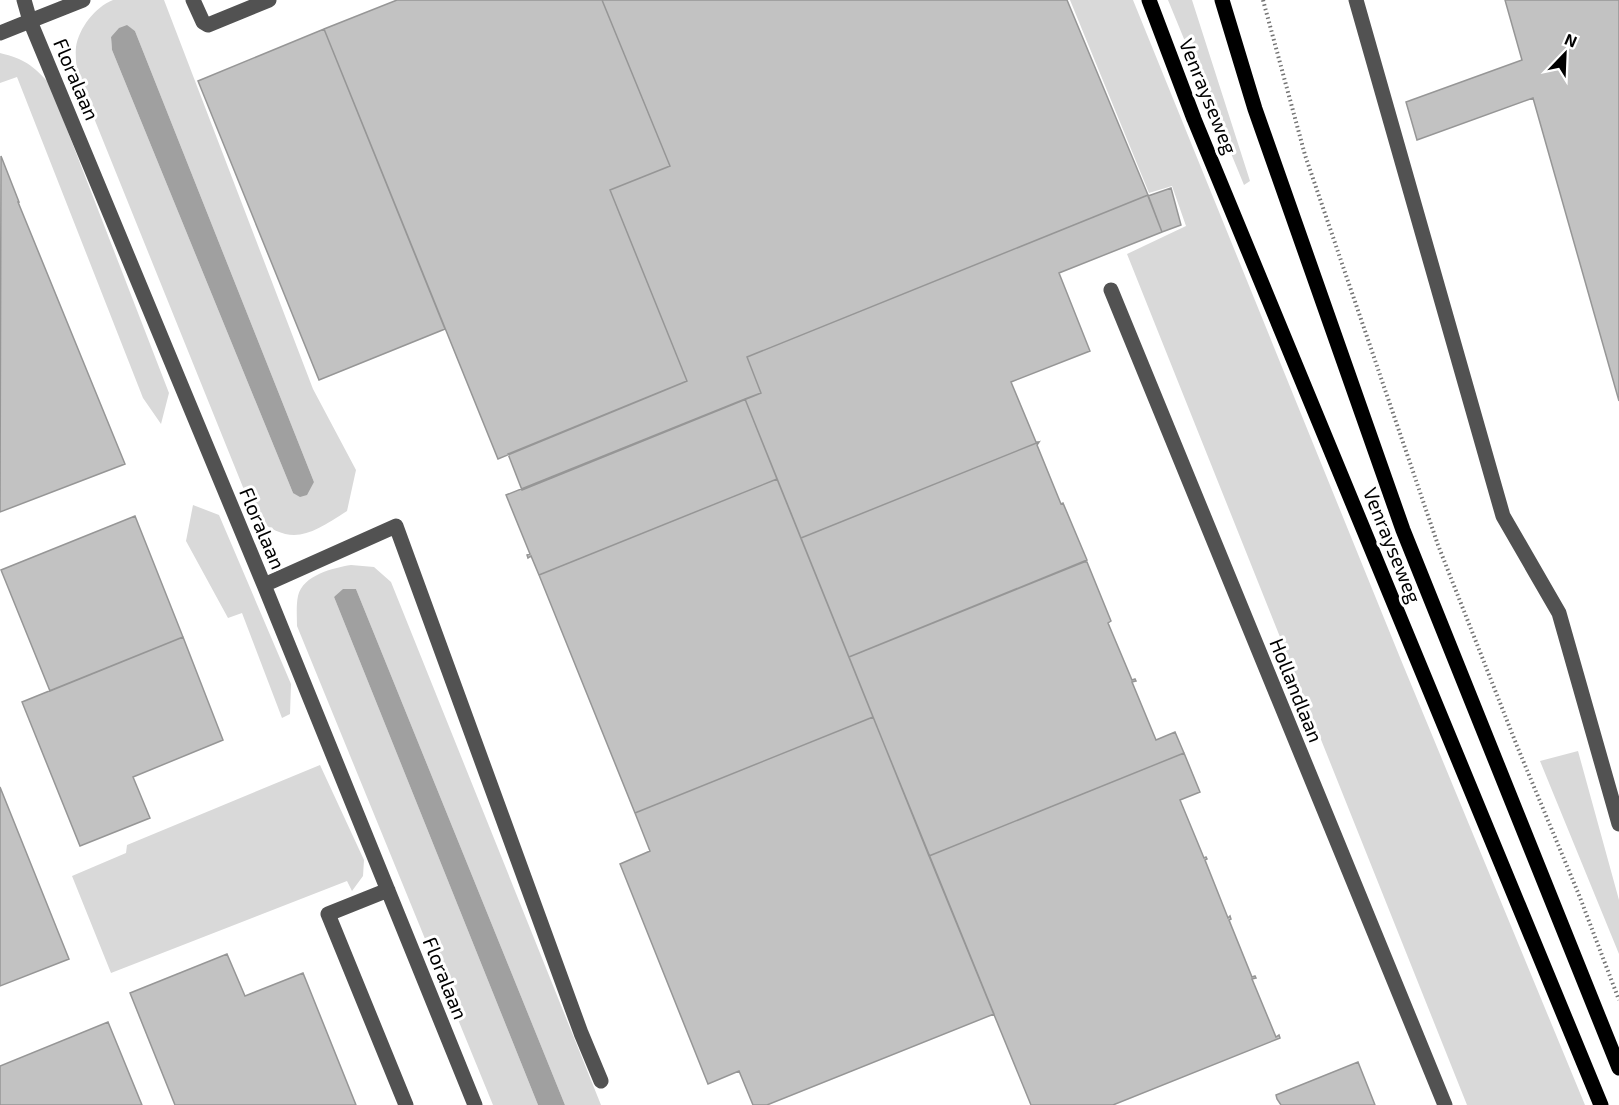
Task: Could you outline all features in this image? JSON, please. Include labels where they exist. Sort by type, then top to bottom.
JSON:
[{"type":"main road","name":"Venrayseweg","points":[[1149,0],[1194,119],[1601,1105]]},
{"type":"main road","name":"Venrayseweg","points":[[1222,0],[1255,109],[1403,530],[1619,1068]]},
{"type":"street","points":[[0,33],[30,21],[24,0]]},
{"type":"street","name":"Floralaan","points":[[83,0],[30,21],[264,585],[475,1105]]},
{"type":"street","points":[[193,0],[203,22],[208,25],[269,0]]},
{"type":"street","points":[[1356,0],[1503,516],[1559,613],[1619,824]]},
{"type":"street","name":"Hollandlaan","points":[[1111,290],[1445,1105]]},
{"type":"street","points":[[264,585],[396,526],[577,1022],[601,1081]]},
{"type":"street","points":[[388,890],[328,914],[406,1105]]},
{"type":"path","points":[[1263,0],[1305,155],[1438,545],[1619,999]]},
{"type":"shaded area","points":[[113,0],[164,0],[313,389],[356,470],[347,511],[312,531],[291,535],[268,527],[255,517],[77,76],[76,47],[78,40],[89,19],[106,3]],"holes":[[[127,26],[135,31],[314,482],[293,493],[112,50],[111,37]]]},
{"type":"shaded area","points":[[1070,0],[1133,0],[1401,660],[1585,1105],[1467,1105],[1127,254],[1186,226],[1172,186],[1149,193]]},
{"type":"shaded area","points":[[1168,0],[1192,0],[1250,181],[1244,185]]},
{"type":"shaded area","points":[[127,25],[135,31],[314,482],[307,495],[300,497],[293,493],[112,50],[111,37],[119,28]]},
{"type":"shaded area","points":[[0,53],[28,64],[49,83],[169,393],[161,424],[143,398],[17,77],[0,83]]},
{"type":"shaded area","points":[[193,505],[219,515],[291,684],[290,714],[282,718],[242,613],[228,618],[186,541]]},
{"type":"shaded area","points":[[351,565],[374,567],[391,582],[601,1105],[565,1105],[356,589],[334,597],[538,1105],[493,1105],[297,626],[298,596],[306,583],[320,574]]},
{"type":"shaded area","points":[[343,589],[356,589],[565,1105],[538,1105],[334,597]]},
{"type":"shaded area","points":[[1578,751],[1619,900],[1619,954],[1540,761]]},
{"type":"shaded area","points":[[320,765],[364,860],[363,876],[352,891],[347,881],[111,973],[72,876],[126,853],[127,845]]},
{"type":"building","points":[[397,0],[602,0],[670,166],[610,190],[687,381],[498,459],[324,29]]},
{"type":"building","points":[[602,0],[1067,0],[1148,195],[747,357],[761,393],[522,490],[508,454],[687,381],[610,190],[670,166]]},
{"type":"building","points":[[1505,0],[1619,0],[1619,401],[1533,98],[1417,140],[1406,102],[1522,60]]},
{"type":"building","points":[[324,29],[445,329],[319,380],[198,81]]},
{"type":"building","points":[[1,156],[125,464],[0,512]]},
{"type":"building","points":[[1171,188],[1181,225],[1162,232],[1148,196]]},
{"type":"building","points":[[1148,195],[1162,232],[1059,273],[1090,351],[1011,382],[1036,442],[1039,442],[801,538],[745,399],[761,393],[747,357]]},
{"type":"building","points":[[745,399],[777,479],[539,575],[531,556],[528,558],[527,555],[530,554],[506,495]]},
{"type":"building","points":[[1039,442],[1037,445],[1061,504],[1063,503],[1087,560],[849,657],[801,538]]},
{"type":"building","points":[[777,479],[873,717],[635,813],[539,575]]},
{"type":"building","points":[[135,516],[183,637],[50,691],[1,570]]},
{"type":"building","points":[[1087,562],[1111,621],[1108,623],[1132,680],[1136,681],[1132,682],[1156,740],[1175,732],[1184,753],[929,856],[849,657]]},
{"type":"building","points":[[183,637],[223,740],[133,777],[150,818],[80,846],[22,702]]},
{"type":"building","points":[[873,717],[994,1014],[767,1105],[753,1105],[739,1071],[708,1084],[620,864],[650,851],[635,813]]},
{"type":"building","points":[[1184,753],[1200,792],[1180,800],[1204,858],[1207,859],[1205,860],[1228,918],[1230,916],[1229,920],[1252,977],[1256,978],[1252,979],[1276,1037],[1279,1035],[1280,1038],[1113,1105],[1031,1105],[929,856]]},
{"type":"building","points":[[0,787],[69,959],[0,986]]},
{"type":"building","points":[[227,954],[245,996],[303,973],[356,1105],[175,1105],[130,993]]},
{"type":"building","points":[[108,1022],[142,1105],[0,1105],[0,1066]]},
{"type":"building","points":[[1358,1062],[1375,1105],[1281,1105],[1277,1099],[1276,1095]]}]
